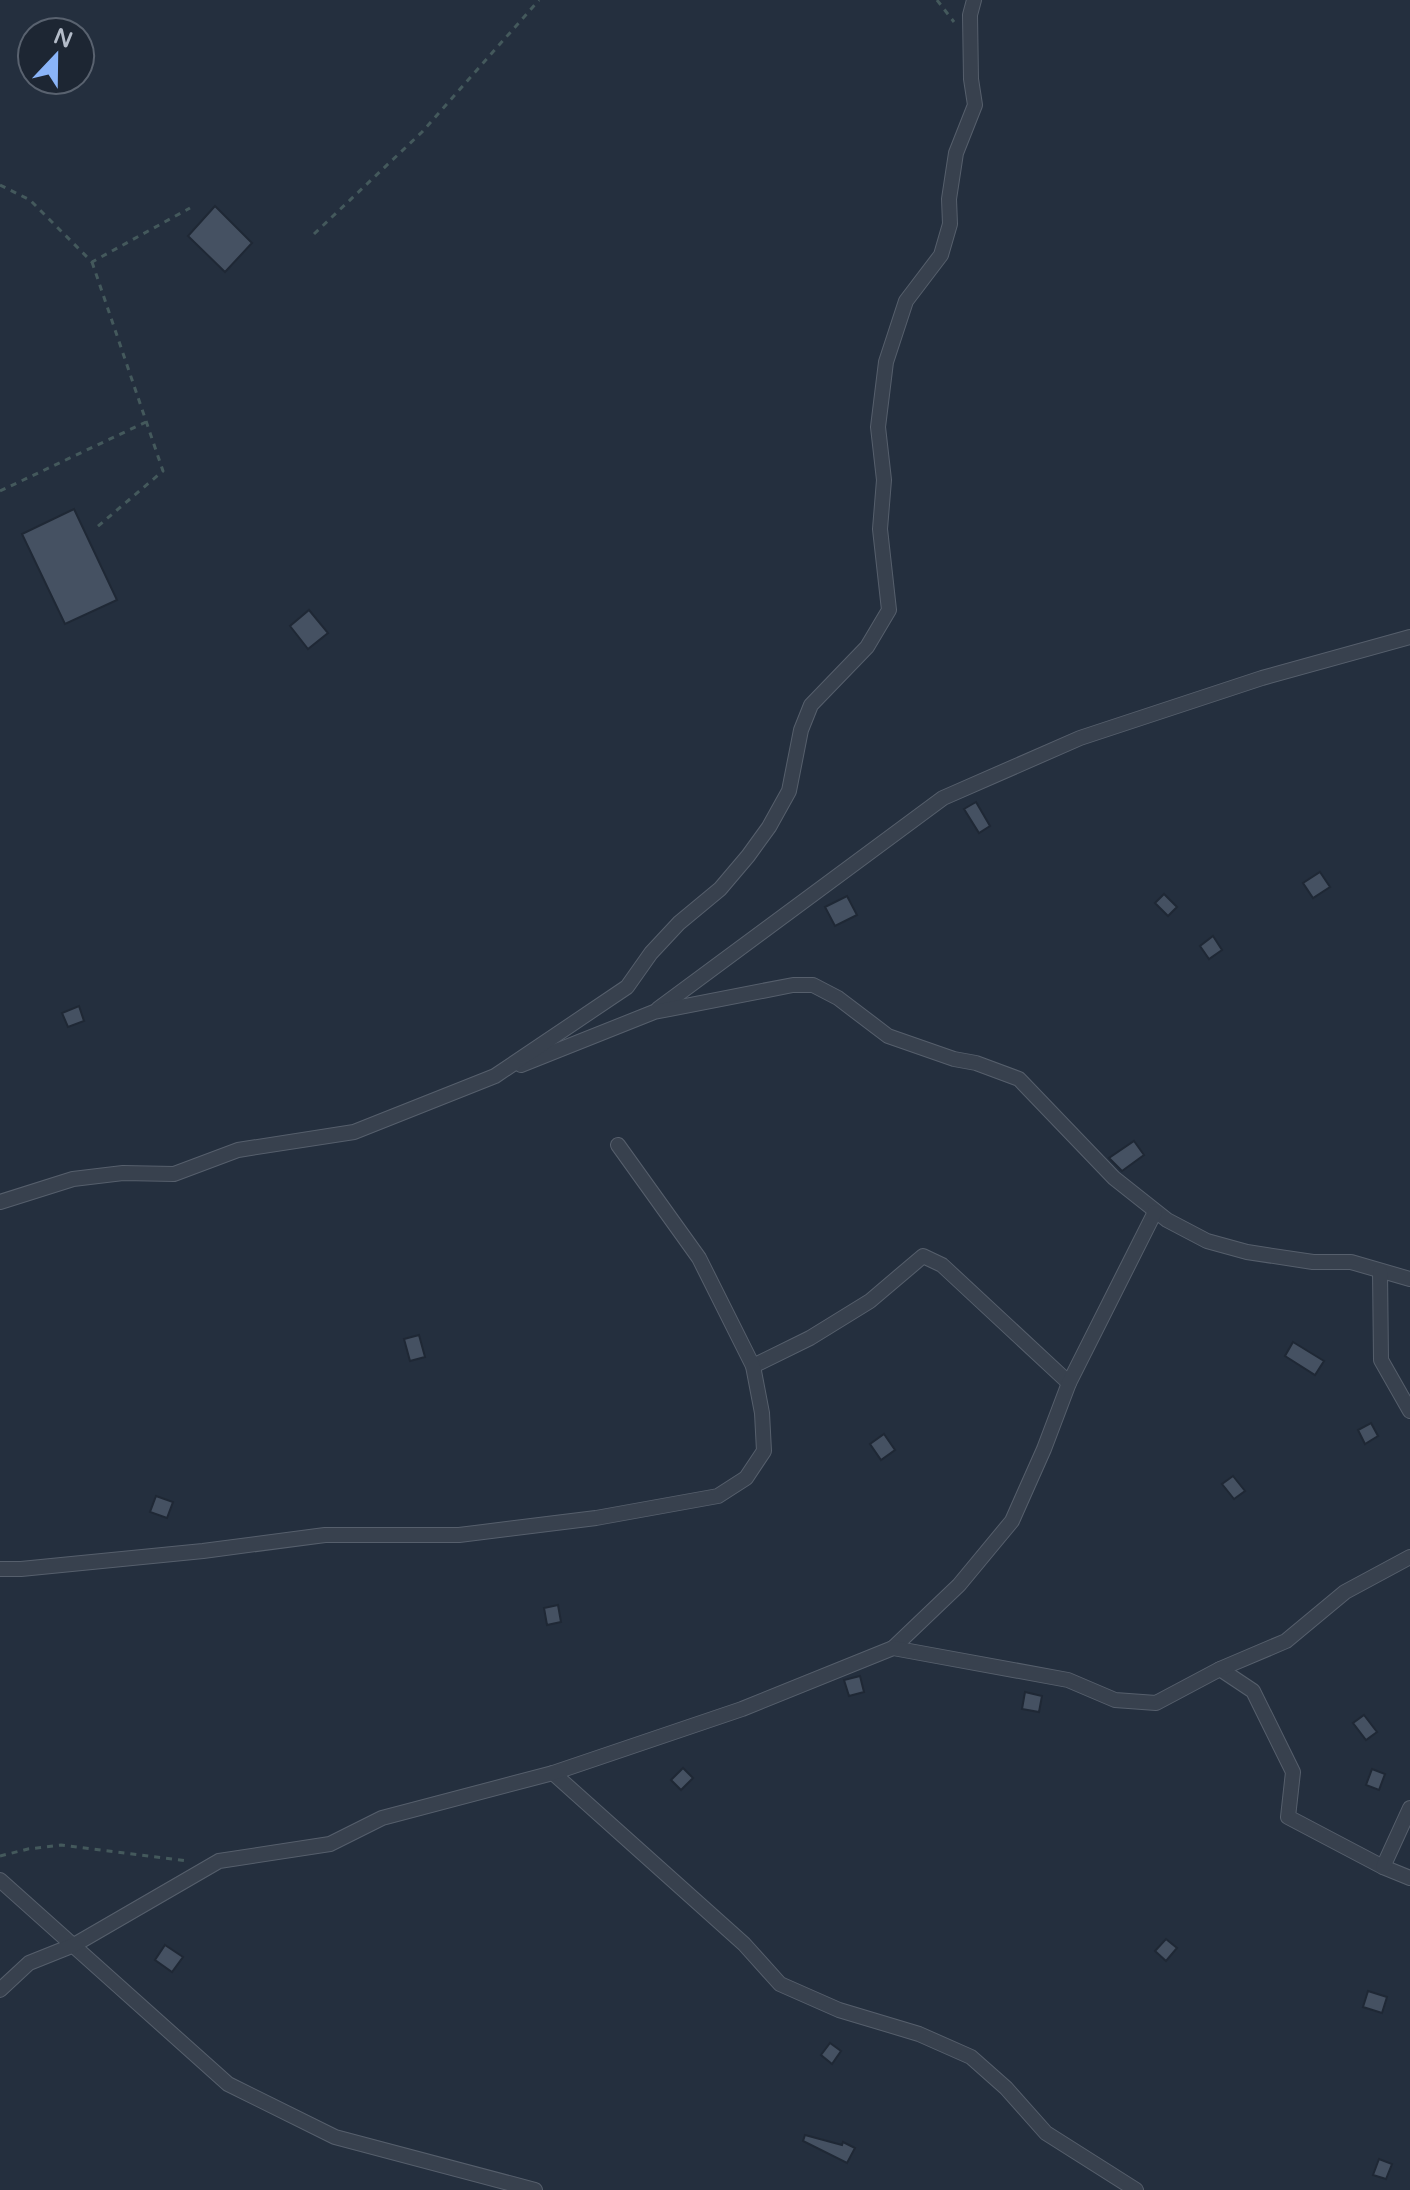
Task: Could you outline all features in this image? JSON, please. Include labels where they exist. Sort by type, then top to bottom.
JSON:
[{"type":"street","points":[[495,1076],[627,987],[651,953],[679,923],[720,889],[748,856],[789,791],[801,730],[811,705],[867,647],[889,610],[880,529],[884,480],[878,427],[886,362],[906,301],[941,255],[950,224],[949,199],[956,153],[975,105],[971,79],[970,15],[974,0]]},
{"type":"street","points":[[654,1012],[861,862],[943,798],[1080,738],[1262,678],[1410,637]]},
{"type":"street","points":[[0,1202],[73,1179],[123,1173],[174,1174],[238,1150],[354,1132],[654,1012],[793,985],[813,985],[838,998],[888,1036],[1019,1079],[1114,1178],[1155,1212],[1207,1241],[1247,1252],[1313,1262],[1351,1262],[1410,1279]]},
{"type":"street","points":[[0,1569],[188,1553],[325,1535],[459,1535],[596,1518],[718,1496],[746,1478],[764,1451],[762,1413],[753,1366],[699,1258],[618,1145]]},
{"type":"street","points":[[0,1990],[29,1963],[74,1945],[215,1863],[330,1844],[382,1818],[553,1773],[742,1709],[893,1648],[959,1585],[1012,1521],[1069,1383],[1155,1212]]},
{"type":"street","points":[[753,1366],[810,1338],[870,1301],[923,1256],[942,1265],[1069,1383]]},
{"type":"street","points":[[1380,1271],[1381,1360],[1410,1411]]},
{"type":"street","points":[[893,1648],[1068,1680],[1115,1700],[1156,1703],[1220,1669],[1286,1641],[1345,1592],[1410,1557]]},
{"type":"street","points":[[1220,1669],[1253,1691],[1293,1772],[1288,1817],[1410,1878]]},
{"type":"street","points":[[553,1773],[744,1944],[780,1984],[839,2010],[919,2034],[971,2057],[1006,2088],[1046,2133],[1136,2190]]},
{"type":"street","points":[[1383,1867],[1410,1808]]},
{"type":"street","points":[[0,1880],[228,2084],[335,2137],[535,2190]]},
{"type":"path","points":[[314,234],[422,132],[539,0]]},
{"type":"path","points":[[0,185],[30,200],[92,262],[163,471],[97,527]]},
{"type":"path","points":[[92,262],[190,208]]},
{"type":"path","points":[[0,491],[146,422]]},
{"type":"path","points":[[0,1856],[36,1847],[61,1845],[215,1863]]},
{"type":"building","points":[[215,206],[252,243],[225,272],[188,236]]},
{"type":"building","points":[[74,509],[117,600],[65,624],[22,534]]},
{"type":"building","points":[[309,610],[328,633],[308,649],[290,626]]},
{"type":"building","points":[[976,802],[990,826],[979,833],[964,809]]},
{"type":"building","points":[[1320,872],[1330,887],[1313,898],[1303,883]]},
{"type":"building","points":[[1164,894],[1177,907],[1168,916],[1155,903]]},
{"type":"building","points":[[847,896],[857,915],[835,926],[825,907]]},
{"type":"building","points":[[1213,936],[1222,950],[1209,959],[1200,946]]},
{"type":"building","points":[[79,1006],[84,1021],[68,1027],[62,1013]]},
{"type":"building","points":[[1134,1141],[1144,1155],[1122,1171],[1109,1158]]},
{"type":"building","points":[[419,1335],[425,1357],[410,1361],[404,1339]]},
{"type":"building","points":[[1293,1342],[1324,1361],[1315,1375],[1285,1356]]},
{"type":"building","points":[[1371,1423],[1378,1436],[1365,1444],[1358,1430]]},
{"type":"building","points":[[884,1434],[895,1450],[881,1460],[870,1444]]},
{"type":"building","points":[[1233,1476],[1245,1491],[1234,1499],[1222,1484]]},
{"type":"building","points":[[156,1496],[173,1502],[167,1518],[150,1512]]},
{"type":"building","points":[[558,1605],[561,1622],[547,1625],[544,1608]]},
{"type":"building","points":[[860,1676],[864,1692],[849,1696],[844,1680]]},
{"type":"building","points":[[1025,1692],[1042,1696],[1039,1712],[1022,1709]]},
{"type":"building","points":[[1364,1715],[1377,1732],[1366,1740],[1353,1723]]},
{"type":"building","points":[[683,1768],[693,1778],[681,1790],[671,1780]]},
{"type":"building","points":[[1372,1769],[1385,1774],[1379,1790],[1366,1785]]},
{"type":"building","points":[[1166,1939],[1177,1948],[1166,1961],[1155,1951]]},
{"type":"building","points":[[165,1945],[183,1957],[172,1972],[155,1960]]},
{"type":"building","points":[[1368,1991],[1387,1997],[1382,2013],[1363,2007]]},
{"type":"building","points":[[830,2043],[841,2051],[832,2064],[821,2055]]},
{"type":"building","points":[[805,2135],[842,2145],[843,2142],[855,2148],[847,2163],[803,2141]]},
{"type":"building","points":[[1379,2159],[1392,2164],[1386,2179],[1373,2175]]}]
